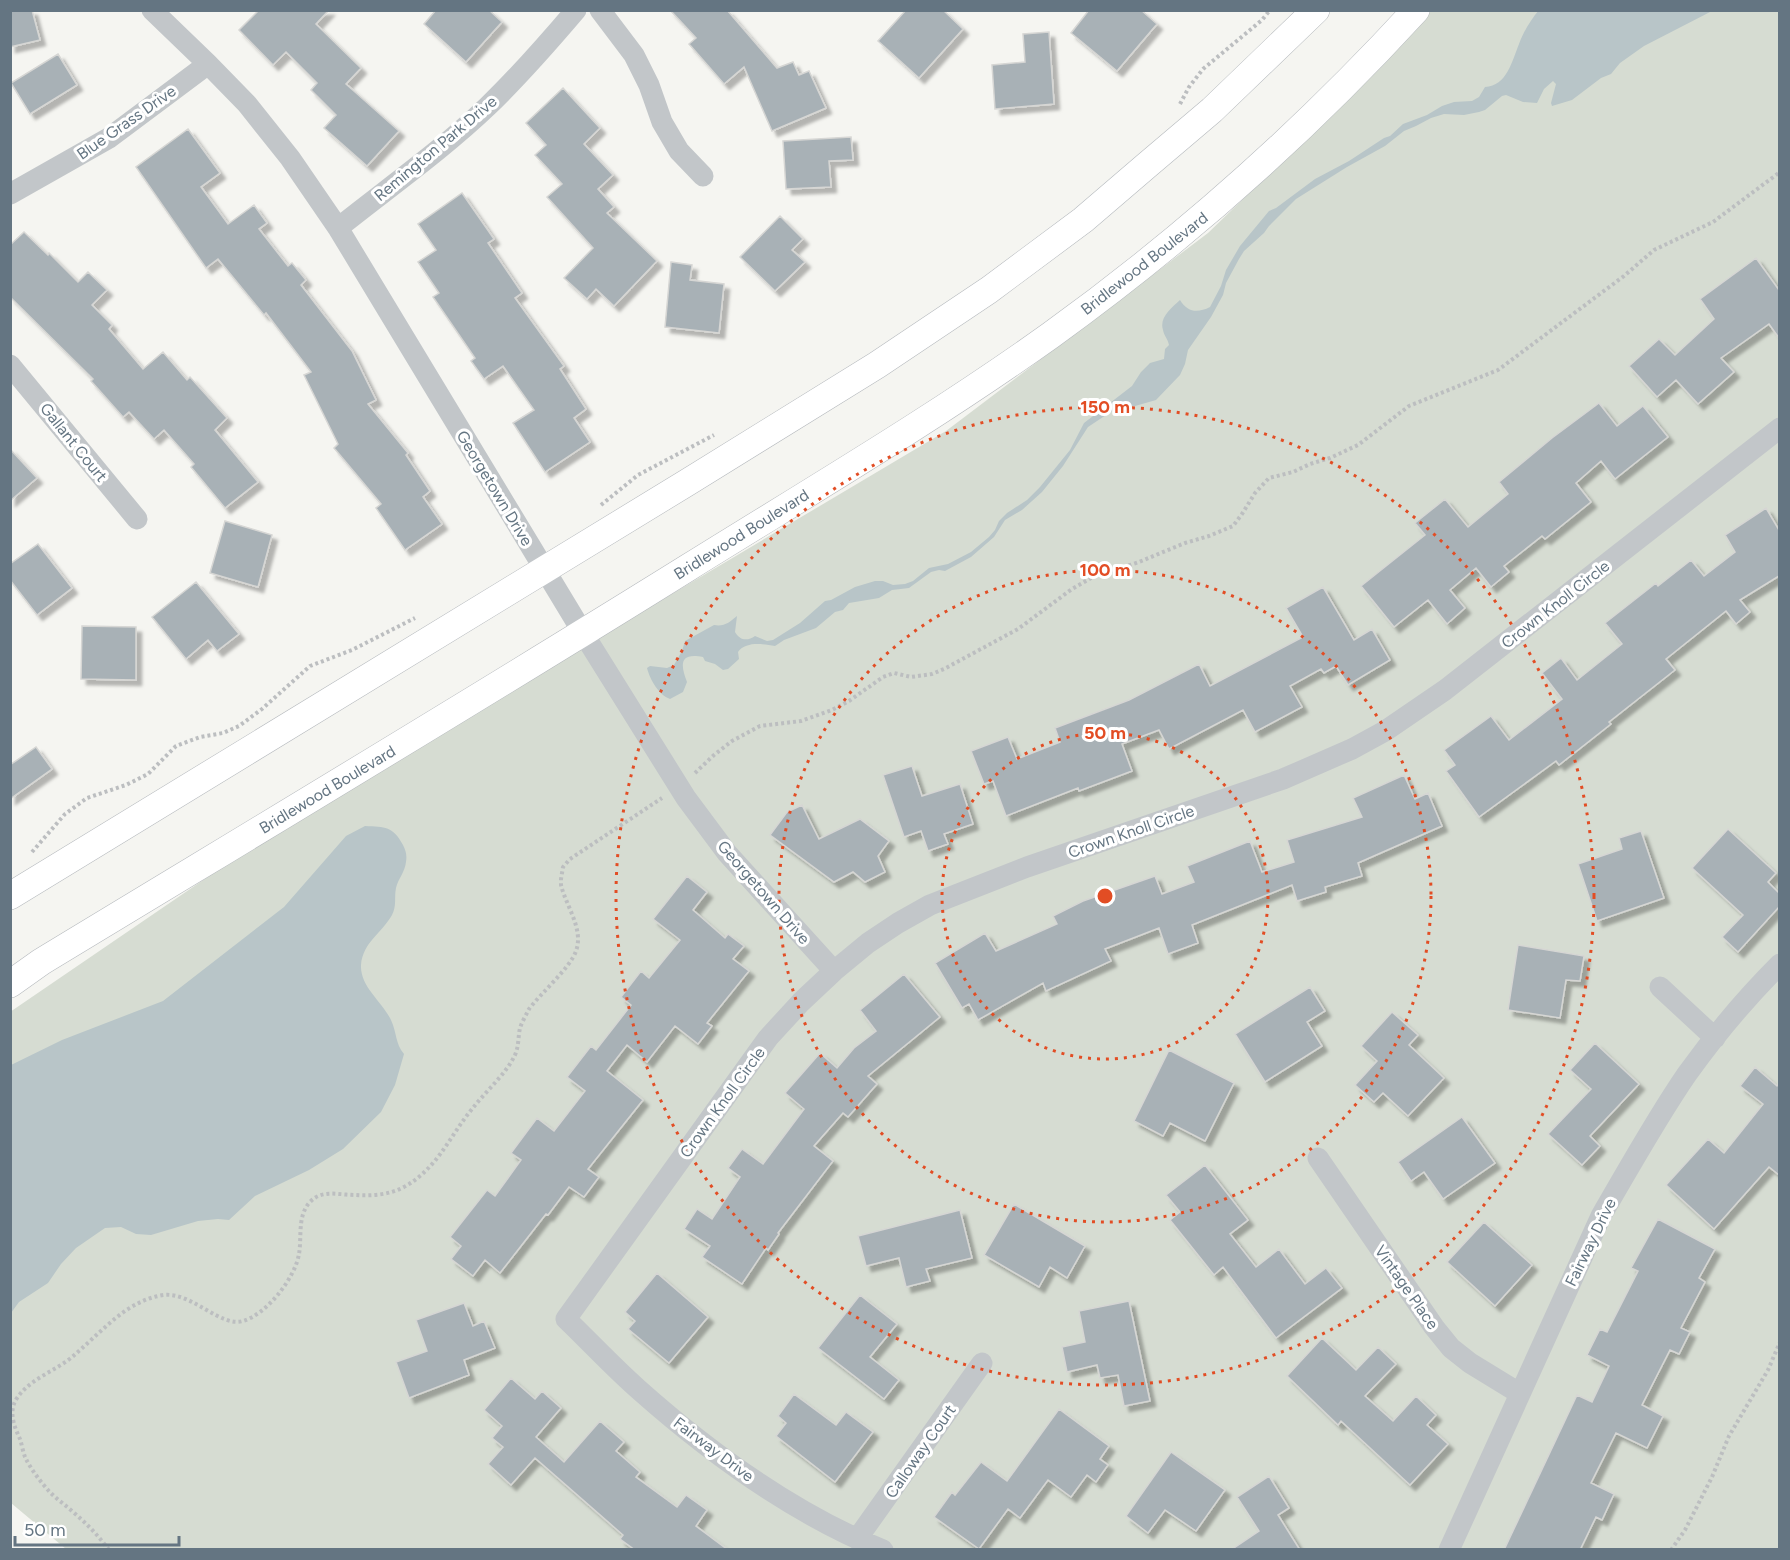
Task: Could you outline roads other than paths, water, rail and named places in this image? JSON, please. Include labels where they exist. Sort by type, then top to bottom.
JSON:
[{"type":"main road","points":[[10,896],[877,365],[997,284],[1083,220],[1212,110],[1316,10]]},
{"type":"main road","name":"Bridlewood Boulevard","points":[[10,984],[41,962],[583,633],[912,428],[1053,333],[1223,200],[1333,99],[1416,10]]},
{"type":"street","name":"Georgetown Drive","points":[[152,10],[255,113],[290,158],[338,228],[678,787],[727,853],[834,971]]},
{"type":"street","name":"Remington Park Drive","points":[[338,228],[488,106],[576,10]]},
{"type":"street","points":[[600,10],[634,55],[649,85],[662,122],[679,151],[704,176]]},
{"type":"street","name":"Blue Grass Drive","points":[[10,194],[109,138],[208,64]]},
{"type":"street","name":"Gallant Court","points":[[10,365],[136,519]]},
{"type":"street","name":"Crown Knoll Circle","points":[[566,1319],[768,1038],[801,1002],[868,943],[930,905],[1027,867],[1283,778],[1385,731],[1445,690],[1779,428]]},
{"type":"street","name":"Fairway Drive","points":[[1449,1550],[1601,1216],[1652,1128],[1688,1073],[1752,992],[1779,964]]},
{"type":"street","points":[[1660,987],[1715,1038]]},
{"type":"street","name":"Vintage Place","points":[[1318,1158],[1434,1327],[1451,1348],[1470,1363],[1520,1393]]},
{"type":"street","name":"Fairway Drive","points":[[566,1319],[637,1388],[728,1463],[782,1498],[857,1539],[883,1550]]},
{"type":"street","name":"Calloway Court","points":[[857,1539],[982,1363]]}]
